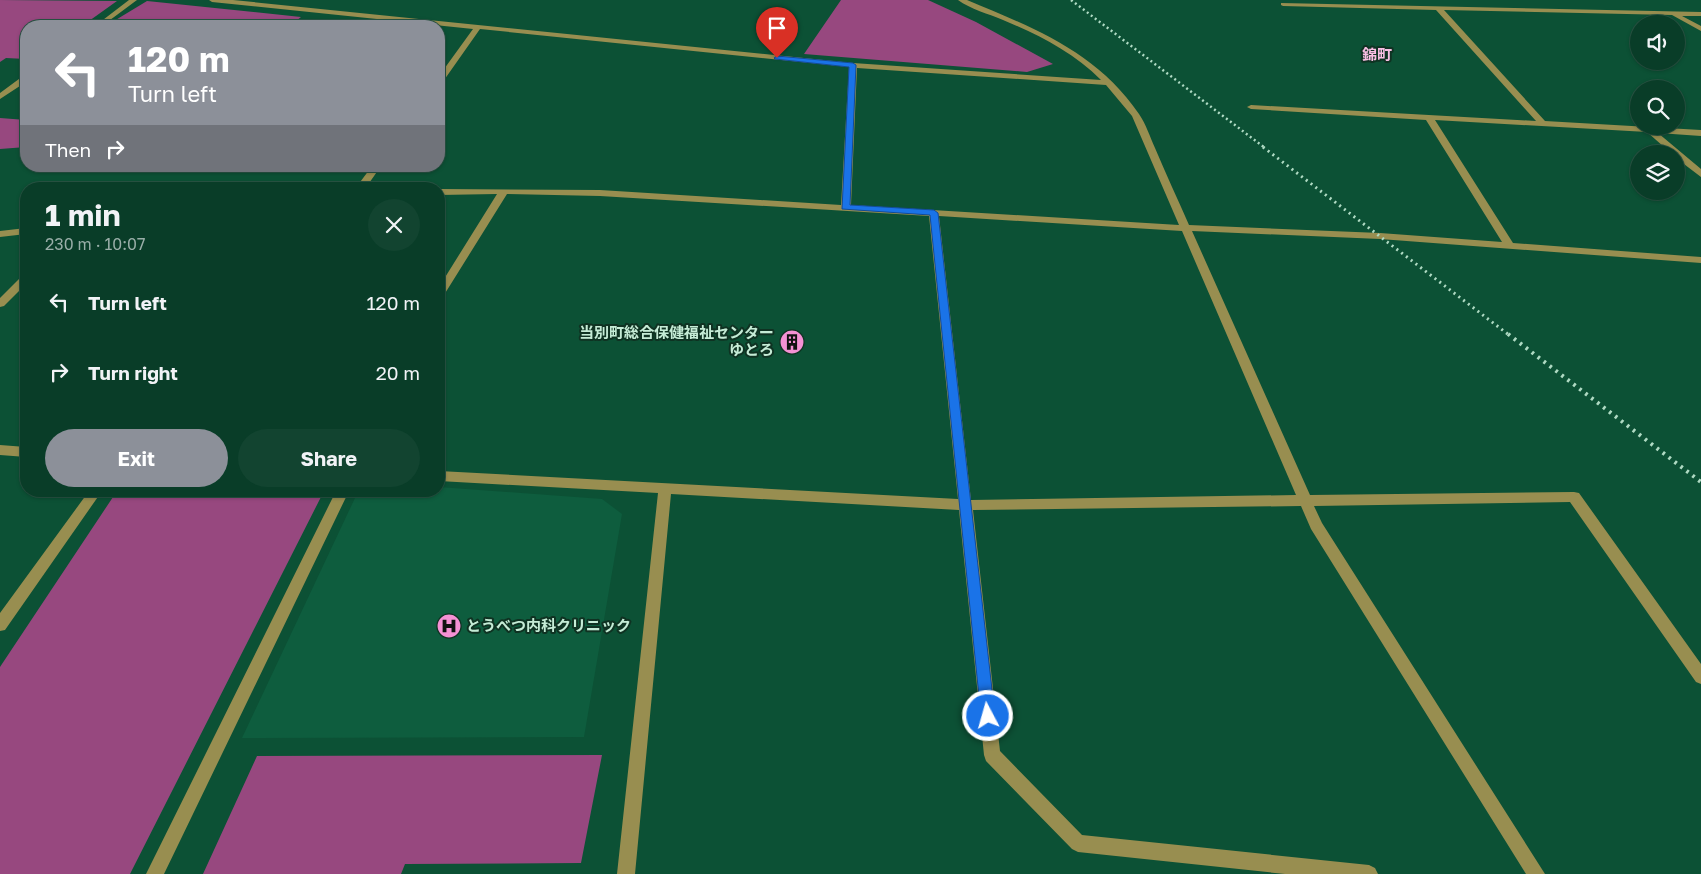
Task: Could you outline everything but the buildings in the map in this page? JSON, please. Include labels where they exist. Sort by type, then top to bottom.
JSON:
[{"type":"street","points":[[106,20],[134,0]]},
{"type":"street","points":[[212,0],[409,20]]},
{"type":"street","points":[[962,0],[1046,38],[1091,66],[1109,83],[1136,116],[1316,525],[1536,874]]},
{"type":"street","points":[[1283,4],[1701,14]]},
{"type":"street","points":[[1439,9],[1543,124]]},
{"type":"street","points":[[1673,14],[1701,29]]},
{"type":"street","points":[[445,24],[853,65],[1109,83]]},
{"type":"street","points":[[445,73],[478,27]]},
{"type":"street","points":[[846,208],[853,65]]},
{"type":"street","points":[[0,97],[20,82]]},
{"type":"street","points":[[1251,107],[1630,129]]},
{"type":"street","points":[[1429,117],[1509,245]]},
{"type":"street","points":[[1685,132],[1701,133]]},
{"type":"street","points":[[1655,135],[1701,174]]},
{"type":"street","points":[[445,285],[504,191]]},
{"type":"street","points":[[445,192],[600,193],[1185,228],[1380,236],[1701,260]]},
{"type":"street","points":[[934,213],[992,755],[1078,843],[1369,874]]},
{"type":"street","points":[[0,234],[20,232]]},
{"type":"street","points":[[0,304],[20,284]]},
{"type":"street","points":[[0,450],[20,452]]},
{"type":"street","points":[[445,476],[965,506],[1574,497],[1701,677]]},
{"type":"street","points":[[626,874],[665,489]]},
{"type":"street","points":[[0,625],[92,497]]},
{"type":"street","points":[[155,874],[340,497]]},
{"type":"shaded area","points":[[0,0],[117,1],[90,20],[20,20],[20,59],[6,58],[0,62]]},
{"type":"shaded area","points":[[841,0],[928,0],[976,22],[1053,64],[1027,72],[804,54]]},
{"type":"shaded area","points":[[147,1],[301,17],[297,20],[116,20]]},
{"type":"shaded area","points":[[0,118],[20,120],[20,147],[0,149]]},
{"type":"shaded area","name":"とうべつ内科クリニック","points":[[445,487],[602,499],[622,514],[584,737],[242,738],[355,498],[445,497]]},
{"type":"shaded area","points":[[113,497],[321,497],[130,874],[0,874],[0,667]]},
{"type":"shaded area","points":[[602,755],[581,863],[405,864],[401,874],[203,874],[257,756]]},
{"type":"railway","points":[[1071,0],[1265,148]]},
{"type":"railway","points":[[1263,147],[1509,335]]},
{"type":"railway","points":[[1508,334],[1701,482]]},
{"type":"place","name":"当別町総合保健福祉センター ゆとろ","points":[[792,342]]},
{"type":"place","name":"とうべつ内科クリニック","points":[[449,626]]},
{"type":"district","name":"錦町","points":[[1377,55]]},
{"type":"route","points":[[777,58],[853,65],[846,208],[934,213],[988,716]]}]
